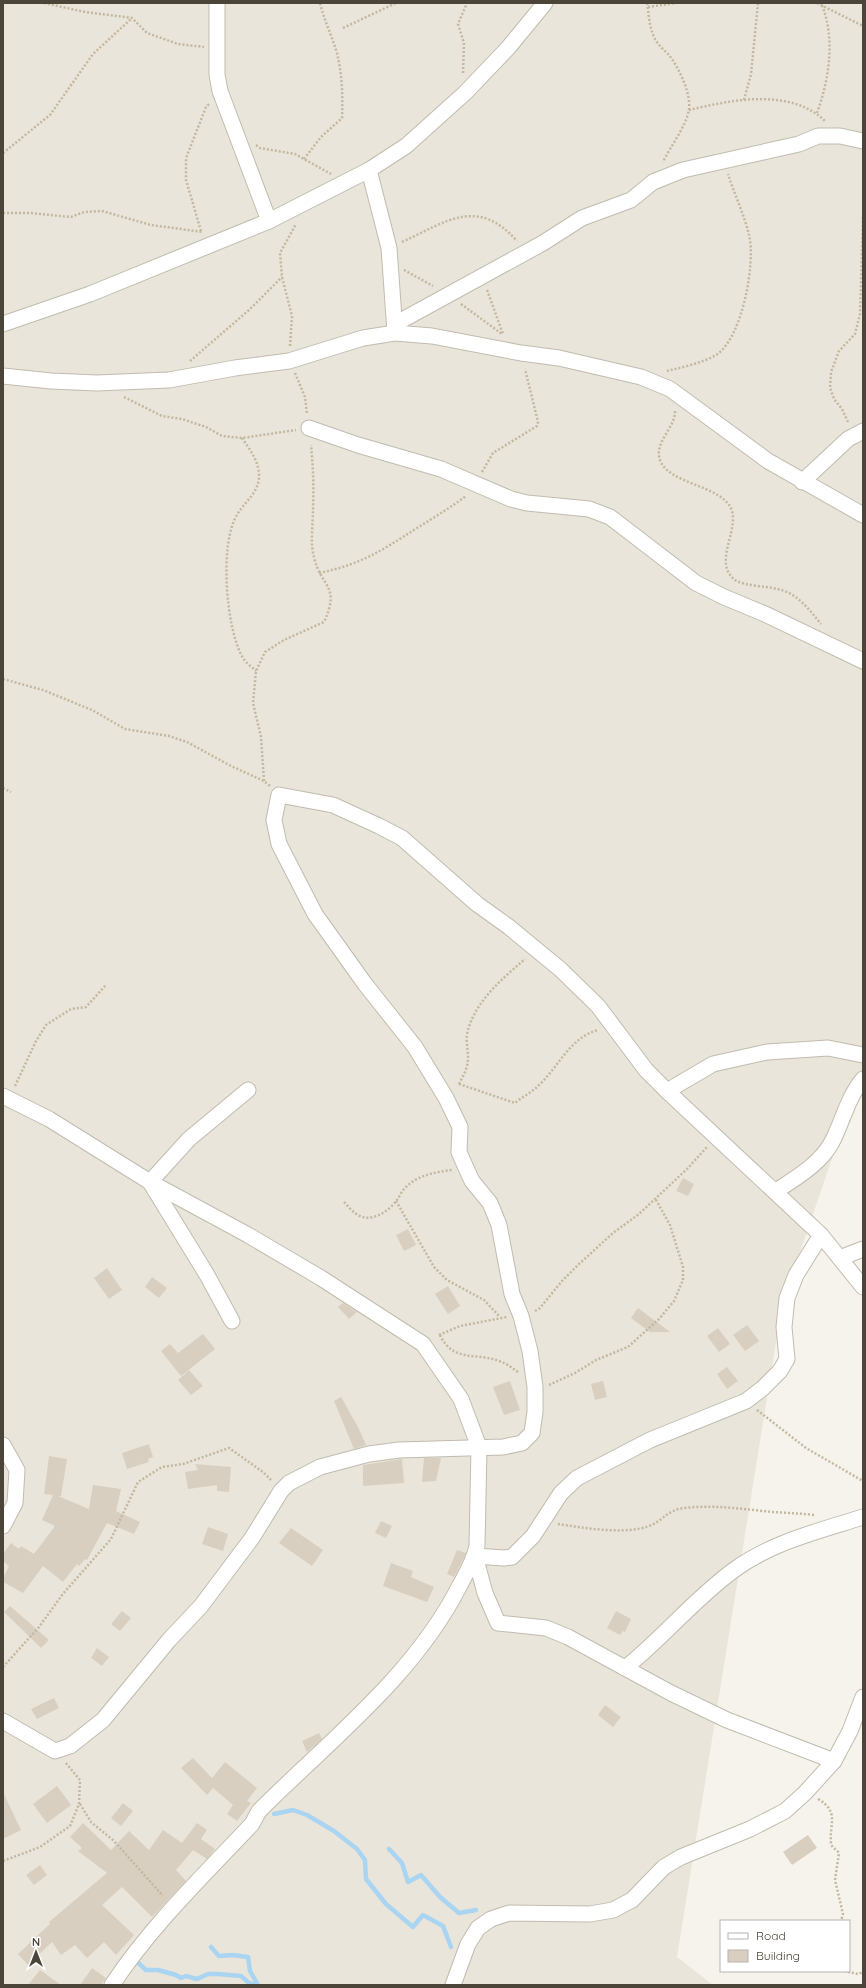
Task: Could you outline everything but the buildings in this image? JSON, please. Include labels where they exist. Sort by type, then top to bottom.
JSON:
[{"type":"street","points":[[217,3],[216,48],[217,75],[220,91],[269,220]]},
{"type":"street","points":[[3,324],[90,294],[269,220],[369,170],[406,146],[465,93],[508,48],[545,3]]},
{"type":"street","points":[[3,376],[51,381],[97,383],[170,380],[235,368],[289,361],[395,328],[448,295],[526,252],[582,218],[630,200],[652,182],[682,170],[799,144],[818,136],[840,136],[863,141]]},
{"type":"street","points":[[369,170],[389,248],[395,328]]},
{"type":"street","points":[[395,328],[521,353],[559,358],[641,377],[670,389],[768,461],[802,482],[863,515]]},
{"type":"street","points":[[309,428],[358,445],[423,463],[480,485],[511,499],[527,503],[589,509],[610,517],[696,583],[863,661]]},
{"type":"street","points":[[802,482],[848,439],[863,431]]},
{"type":"street","points":[[3,1721],[55,1751],[70,1746],[103,1720],[169,1640],[201,1606],[252,1538],[281,1491],[289,1483],[320,1467],[369,1454],[399,1450],[502,1447],[522,1443],[532,1433],[535,1412],[535,1387],[530,1351],[512,1294],[499,1225],[490,1203],[472,1181],[466,1168],[460,1152],[460,1127],[446,1098],[415,1047],[365,984],[316,914],[279,844],[274,820],[279,795],[334,806],[380,826],[402,838],[460,890],[560,969],[598,1006],[646,1070],[666,1091],[776,1191],[821,1235],[863,1287]]},
{"type":"street","points":[[666,1091],[713,1064],[767,1052],[803,1048],[828,1048],[863,1055]]},
{"type":"street","points":[[776,1191],[814,1163],[832,1142],[850,1099],[863,1079]]},
{"type":"street","points":[[150,1182],[189,1139],[248,1090]]},
{"type":"street","points":[[5,1097],[49,1119],[150,1182],[248,1235],[321,1278],[423,1344],[461,1398],[479,1447],[479,1512],[477,1546],[474,1556],[446,1612],[404,1666],[361,1714],[259,1811],[252,1824],[174,1907],[123,1968],[112,1985]]},
{"type":"street","points":[[150,1182],[207,1275],[232,1321]]},
{"type":"street","points":[[474,1556],[504,1558],[512,1557],[533,1536],[561,1493],[576,1478],[650,1440],[746,1401],[771,1380],[780,1371],[787,1359],[784,1326],[787,1298],[796,1275],[821,1235]]},
{"type":"street","points":[[840,1258],[863,1249]]},
{"type":"street","points":[[3,1445],[17,1470],[15,1503],[3,1526]]},
{"type":"street","points":[[625,1668],[644,1654],[670,1627],[716,1584],[740,1566],[763,1552],[794,1539],[863,1517]]},
{"type":"street","points":[[474,1556],[485,1593],[498,1622],[546,1628],[568,1637],[671,1693],[727,1720],[834,1762]]},
{"type":"street","points":[[453,1985],[468,1944],[478,1928],[491,1919],[509,1913],[590,1914],[613,1910],[632,1900],[664,1867],[681,1857],[750,1829],[785,1811],[805,1793],[834,1762],[850,1730],[863,1697]]},
{"type":"path","points":[[44,3],[85,12],[132,18],[147,33],[163,40],[194,47],[216,48]]},
{"type":"path","points":[[304,159],[321,137],[342,118],[343,91],[336,53],[323,17],[320,3]]},
{"type":"path","points":[[343,28],[396,3]]},
{"type":"path","points":[[465,93],[463,66],[464,43],[458,24],[467,3]]},
{"type":"path","points":[[647,3],[650,25],[656,40],[670,57],[678,72],[687,94],[689,110],[682,128],[652,182]]},
{"type":"path","points":[[648,7],[676,3]]},
{"type":"path","points":[[744,100],[752,68],[758,3]]},
{"type":"path","points":[[817,3],[822,4],[863,26]]},
{"type":"path","points":[[817,113],[824,93],[828,69],[829,43],[822,4]]},
{"type":"path","points":[[3,153],[50,115],[93,54],[132,18]]},
{"type":"path","points":[[201,231],[186,180],[186,158],[206,108],[220,91]]},
{"type":"path","points":[[689,110],[744,100],[772,100],[796,104],[817,113],[840,136]]},
{"type":"path","points":[[254,144],[260,148],[295,154],[336,178]]},
{"type":"path","points":[[641,377],[672,370],[717,354],[728,343],[736,323],[749,287],[752,260],[749,235],[723,161]]},
{"type":"path","points":[[3,214],[71,217],[84,212],[102,211],[152,225],[207,233]]},
{"type":"path","points":[[389,248],[449,219],[471,215],[494,222],[510,234],[526,252]]},
{"type":"path","points":[[848,439],[848,418],[834,400],[830,388],[831,372],[839,351],[855,334],[860,314],[863,216]]},
{"type":"path","points":[[264,781],[261,737],[253,703],[256,671],[266,652],[284,640],[324,622],[330,609],[331,591],[319,573],[313,556],[314,477],[306,397],[289,361],[292,316],[282,277],[280,254],[297,222]]},
{"type":"path","points":[[319,573],[343,568],[368,559],[436,517],[480,485],[482,472],[493,453],[537,426],[538,422],[521,353],[502,334],[448,295],[407,271],[391,265]]},
{"type":"path","points":[[187,364],[249,310],[282,277]]},
{"type":"path","points":[[481,277],[496,313],[502,334]]},
{"type":"path","points":[[670,389],[675,414],[660,446],[659,457],[668,472],[688,483],[721,497],[732,510],[732,525],[725,564],[727,572],[736,581],[778,589],[796,597],[826,629]]},
{"type":"path","points":[[121,396],[162,416],[182,419],[206,427],[222,436],[242,438],[272,435],[309,428]]},
{"type":"path","points":[[242,438],[256,459],[259,476],[258,487],[236,515],[228,542],[226,566],[235,635],[244,658],[256,671]]},
{"type":"path","points":[[3,679],[43,690],[92,710],[125,729],[169,736],[187,742],[231,766],[264,781],[279,795]]},
{"type":"path","points":[[3,788],[11,792]]},
{"type":"path","points":[[446,1098],[459,1084],[465,1073],[468,1059],[467,1034],[474,1013],[488,994],[536,949]]},
{"type":"path","points":[[5,1097],[46,1025],[71,1009],[86,1007],[106,986]]},
{"type":"path","points":[[459,1084],[515,1103],[538,1086],[577,1041],[586,1033],[598,1030],[616,1030]]},
{"type":"path","points":[[423,1344],[460,1326],[500,1317],[530,1314],[540,1308],[573,1270],[687,1170],[716,1138]]},
{"type":"path","points":[[344,1202],[358,1216],[370,1218],[383,1213],[396,1201],[405,1187],[419,1178],[439,1171],[466,1168]]},
{"type":"path","points":[[440,1335],[444,1345],[454,1352],[499,1360],[511,1367],[535,1387],[554,1384],[596,1360],[628,1347],[659,1319],[674,1301],[683,1280],[683,1267],[670,1225],[655,1198]]},
{"type":"path","points":[[396,1201],[434,1267],[447,1280],[484,1300],[500,1317]]},
{"type":"path","points":[[746,1401],[774,1425],[806,1448],[863,1481]]},
{"type":"path","points":[[3,1666],[39,1627],[62,1595],[111,1539],[138,1482],[162,1468],[183,1464],[229,1448],[263,1472],[281,1491]]},
{"type":"path","points":[[543,1521],[575,1527],[631,1530],[656,1524],[670,1511],[682,1508],[706,1506],[816,1516]]},
{"type":"path","points":[[3,1861],[40,1847],[70,1826],[79,1804],[80,1780],[55,1751]]},
{"type":"path","points":[[805,1793],[820,1800],[830,1809],[832,1819],[831,1842],[839,1853],[835,1880],[843,1914],[841,1920]]},
{"type":"path","points":[[79,1804],[91,1822],[114,1841],[174,1907]]},
{"type":"path","points":[[849,1972],[858,1974],[863,1972]]},
{"type":"shaded area","points":[[3,3],[863,3],[863,1068],[782,1305],[677,1957],[713,1985],[3,1985]]},
{"type":"waterway","points":[[274,1814],[293,1810],[307,1815],[334,1831],[357,1849],[365,1860],[366,1879],[386,1904],[413,1927],[423,1915],[443,1926],[451,1947]]},
{"type":"waterway","points":[[389,1849],[402,1863],[408,1882],[421,1875],[440,1897],[459,1913],[476,1910]]},
{"type":"waterway","points":[[211,1947],[219,1956],[233,1955],[248,1957],[250,1971],[258,1985]]},
{"type":"waterway","points":[[133,1958],[146,1970],[158,1970],[181,1978],[186,1976],[197,1979],[208,1974],[241,1976],[249,1983],[255,1985]]}]
